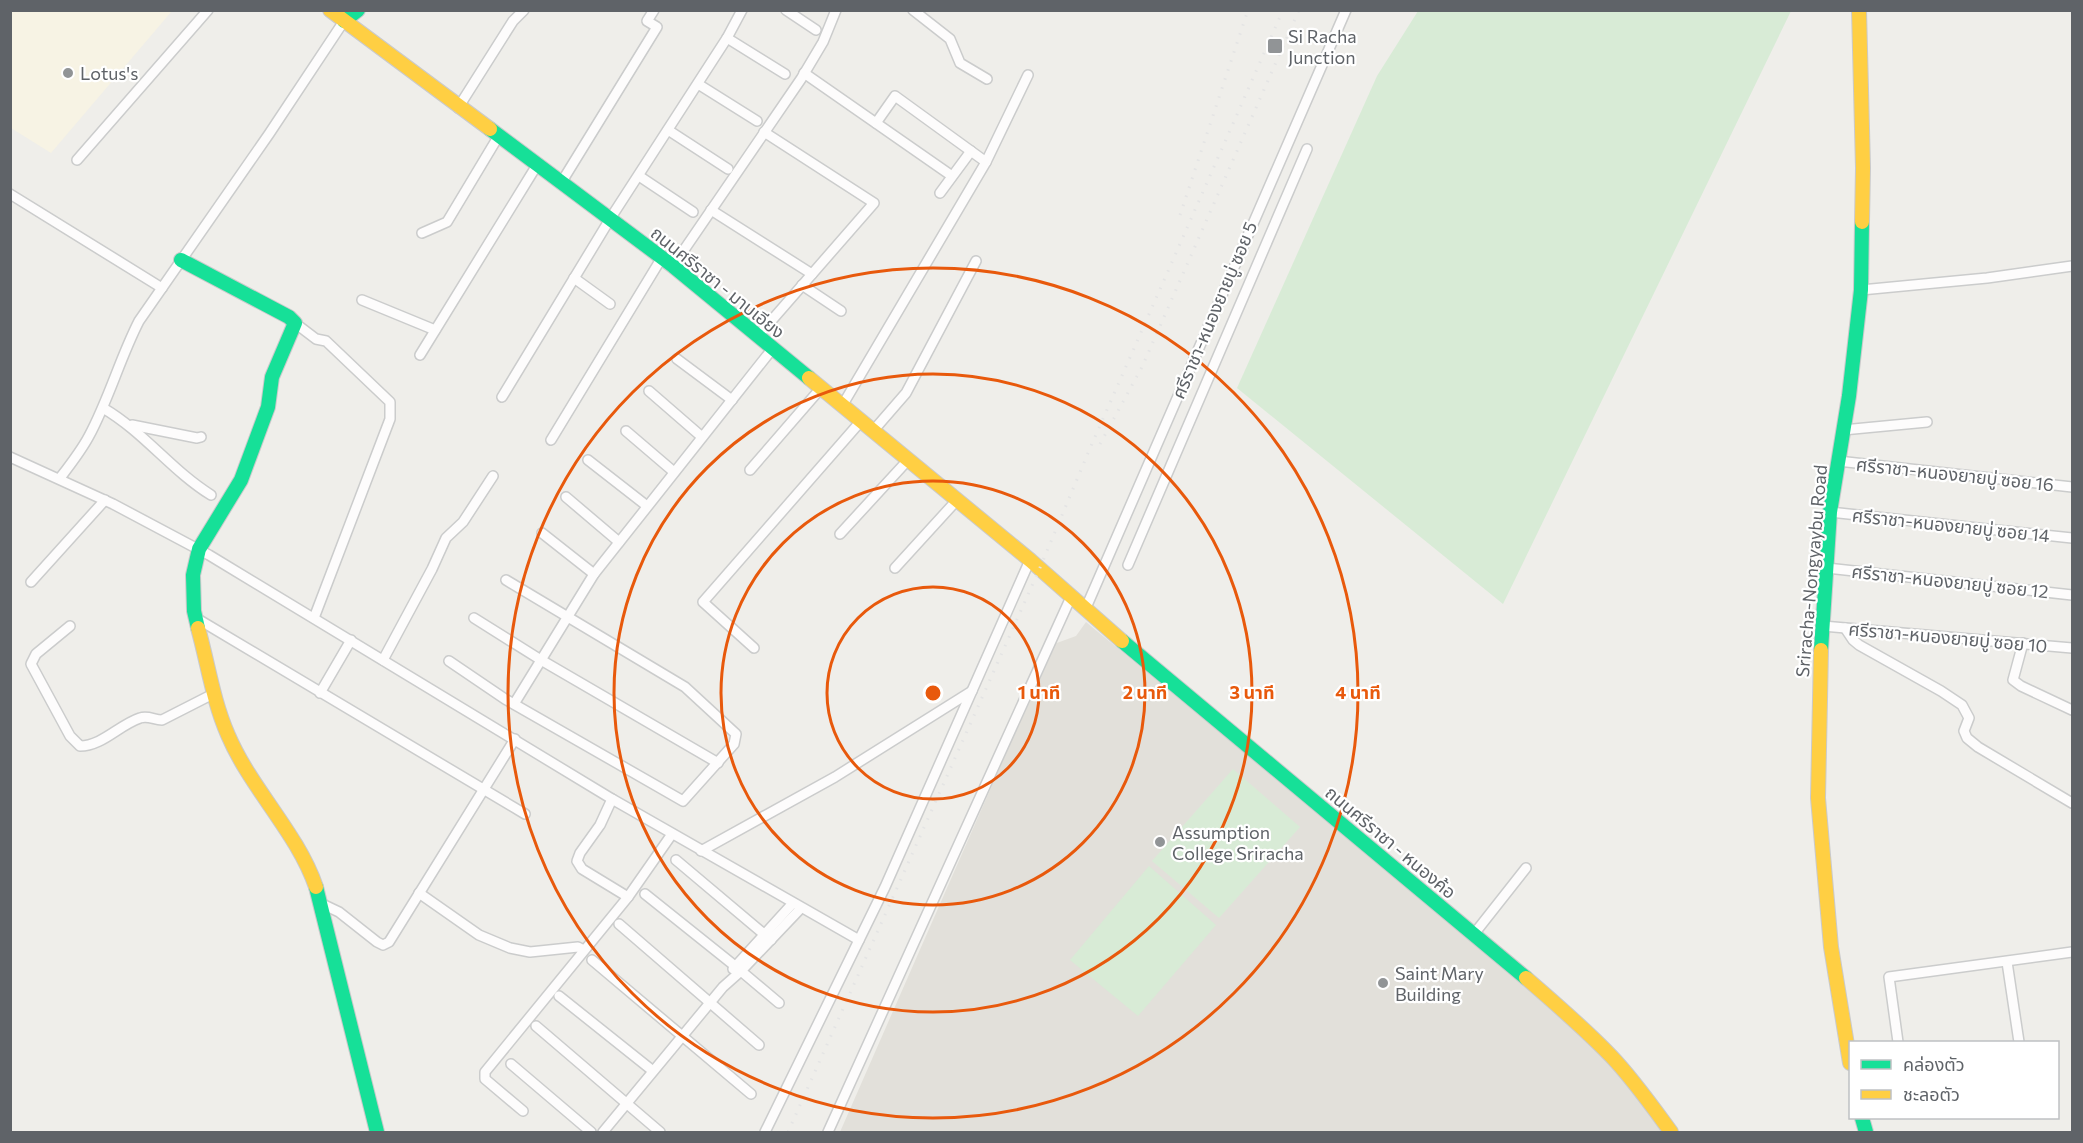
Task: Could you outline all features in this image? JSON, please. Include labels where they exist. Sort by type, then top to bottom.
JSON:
[{"type":"main road","name":"ถนนศรีราชา - มาบเอียง","points":[[330,10],[667,263],[1030,560],[1071,597]]},
{"type":"main road","points":[[344,21],[358,10]]},
{"type":"main road","name":"Sriracha-Nongyaybu Road","points":[[1849,1051],[1831,947],[1818,798],[1823,626],[1830,512],[1861,290],[1863,168],[1859,10]]},
{"type":"main road","points":[[181,260],[289,317],[295,323],[272,377],[268,407],[241,480],[199,549],[193,575],[196,618],[210,672],[213,694],[228,736],[261,793],[303,856],[316,885],[377,1132]]},
{"type":"main road","name":"ถนนศรีราชา - หนองค้อ","points":[[1071,597],[1580,1025],[1641,1091],[1671,1132]]},
{"type":"street","points":[[77,160],[208,10]]},
{"type":"street","points":[[458,108],[513,21],[524,10]]},
{"type":"street","points":[[561,183],[657,27],[647,21],[654,10]]},
{"type":"street","points":[[502,397],[610,219],[698,84],[742,10]]},
{"type":"street","points":[[786,10],[816,30]]},
{"type":"street","points":[[551,440],[667,263],[711,210],[765,132],[823,42],[836,10]]},
{"type":"street","points":[[913,10],[950,39],[960,63],[987,79]]},
{"type":"street","name":"ศรีราชา-หนองยายบู่ ซอย 5","points":[[1085,610],[1346,10]]},
{"type":"street","points":[[60,478],[88,439],[139,321],[269,134],[344,21]]},
{"type":"street","points":[[727,38],[785,74]]},
{"type":"street","points":[[804,73],[952,176]]},
{"type":"street","points":[[842,406],[986,162],[1028,75]]},
{"type":"street","points":[[698,84],[757,121]]},
{"type":"street","points":[[876,123],[895,96],[986,162]]},
{"type":"street","points":[[668,130],[728,170]]},
{"type":"street","points":[[758,336],[874,203],[765,132]]},
{"type":"street","points":[[422,233],[447,222],[498,137]]},
{"type":"street","points":[[1128,565],[1307,149]]},
{"type":"street","points":[[940,193],[971,151]]},
{"type":"street","points":[[420,355],[537,165]]},
{"type":"street","points":[[639,176],[693,212]]},
{"type":"street","points":[[10,194],[162,288]]},
{"type":"street","points":[[711,210],[812,274]]},
{"type":"street","points":[[873,431],[906,393],[976,261]]},
{"type":"street","points":[[1861,290],[1987,278],[2073,266]]},
{"type":"street","points":[[574,278],[610,304]]},
{"type":"street","points":[[802,285],[841,311]]},
{"type":"street","points":[[362,300],[435,330]]},
{"type":"street","points":[[295,323],[321,342],[326,341],[390,402],[390,419],[314,618]]},
{"type":"street","points":[[514,704],[594,574],[773,348]]},
{"type":"street","points":[[677,359],[732,400]]},
{"type":"street","points":[[750,470],[821,388]]},
{"type":"street","points":[[649,391],[702,437]]},
{"type":"street","points":[[103,408],[130,425],[185,478],[211,495]]},
{"type":"street","points":[[754,648],[703,602],[861,421]]},
{"type":"street","points":[[1843,430],[1926,422]]},
{"type":"street","points":[[1165,424],[1184,433]]},
{"type":"street","points":[[130,425],[201,437]]},
{"type":"street","points":[[626,431],[674,472]]},
{"type":"street","points":[[10,457],[60,478],[199,549],[612,799],[859,940]]},
{"type":"street","points":[[588,460],[647,506]]},
{"type":"street","points":[[840,534],[908,460]]},
{"type":"street","name":"ศรีราชา-หนองยายบู่ ซอย 16","points":[[1838,461],[2073,487]]},
{"type":"street","points":[[383,660],[446,538],[463,522],[493,476]]},
{"type":"street","points":[[566,497],[619,542]]},
{"type":"street","points":[[31,582],[105,500]]},
{"type":"street","points":[[895,568],[957,500]]},
{"type":"street","name":"ศรีราชา-หนองยายบู่ ซอย 14","points":[[1830,512],[2073,538]]},
{"type":"street","points":[[542,533],[594,574]]},
{"type":"street","points":[[765,1132],[885,887],[1030,560]]},
{"type":"street","name":"ศรีราชา-หนองยายบู่ ซอย 12","points":[[1827,568],[2073,595]]},
{"type":"street","points":[[449,661],[514,704],[684,801],[735,744],[736,734],[685,687],[506,580]]},
{"type":"street","points":[[828,1132],[1071,597]]},
{"type":"street","points":[[196,618],[525,814]]},
{"type":"street","points":[[474,618],[541,660],[718,763]]},
{"type":"street","points":[[70,626],[36,654],[31,664],[70,736],[80,746],[88,746],[139,718],[147,716],[162,720],[213,694]]},
{"type":"street","name":"ศรีราชา-หนองยายบู่ ซอย 10","points":[[1823,626],[2073,648]]},
{"type":"street","points":[[1845,628],[1859,645],[1941,690],[1962,705],[1969,718],[1964,731],[1967,738],[1978,747],[2073,803]]},
{"type":"street","points":[[320,693],[351,640]]},
{"type":"street","points":[[2023,643],[2013,680],[2073,710]]},
{"type":"street","points":[[701,851],[835,777],[972,691]]},
{"type":"street","points":[[320,903],[339,912],[352,924],[383,945],[389,942],[514,739]]},
{"type":"street","points":[[612,799],[600,825],[577,861],[582,869],[628,897]]},
{"type":"street","points":[[523,1112],[485,1079],[485,1072],[628,897],[672,834]]},
{"type":"street","points":[[676,860],[767,937]]},
{"type":"street","points":[[1474,934],[1526,868]]},
{"type":"street","points":[[419,892],[479,934],[510,948],[530,952],[578,946],[584,950]]},
{"type":"street","points":[[645,894],[778,1003]]},
{"type":"street","points":[[603,1132],[738,968],[797,905]]},
{"type":"street","points":[[619,924],[759,1045]]},
{"type":"street","points":[[1898,1041],[1889,977],[2073,951]]},
{"type":"street","points":[[592,960],[751,1094]]},
{"type":"street","points":[[2007,962],[2019,1041]]},
{"type":"street","points":[[560,996],[653,1071]]},
{"type":"street","points":[[536,1026],[660,1132]]},
{"type":"street","points":[[511,1064],[591,1132]]},
{"type":"shaded area","points":[[10,11],[172,11],[51,153],[11,128]]},
{"type":"shaded area","name":"Assumption College Sriracha","points":[[1086,622],[1571,1025],[1624,1078],[1661,1132],[840,1132],[1054,644],[1076,636]]},
{"type":"green space","points":[[1418,11],[1791,11],[1503,604],[1237,388],[1377,76]]},
{"type":"green space","points":[[1233,769],[1300,827],[1219,918],[1152,861]]},
{"type":"green space","points":[[1149,866],[1216,925],[1138,1016],[1070,960]]},
{"type":"railway","points":[[1180,215],[1248,10]]},
{"type":"railway","points":[[788,1132],[1039,570],[1091,446],[1283,10]]},
{"type":"railway","points":[[1100,444],[1142,367],[1299,10]]},
{"type":"traffic: fast","points":[[344,21],[358,10]]},
{"type":"traffic: fast","points":[[490,129],[673,266],[809,378]]},
{"type":"traffic: fast","points":[[1821,650],[1830,512],[1849,396],[1861,290],[1862,222]]},
{"type":"traffic: fast","points":[[181,260],[289,317],[295,323],[272,377],[268,407],[241,480],[199,549],[193,575],[194,611],[198,628]]},
{"type":"traffic: fast","points":[[1122,641],[1526,978]]},
{"type":"traffic: fast","points":[[316,887],[377,1132]]},
{"type":"traffic: fast","points":[[1862,1119],[1866,1132]]},
{"type":"traffic: slow","points":[[330,10],[490,129]]},
{"type":"traffic: slow","points":[[1859,10],[1862,222]]},
{"type":"traffic: slow","points":[[809,378],[1030,560],[1122,641]]},
{"type":"traffic: slow","points":[[198,628],[215,696],[228,735],[249,774],[286,829],[308,867],[316,887]]},
{"type":"traffic: slow","points":[[1821,650],[1818,798],[1831,947],[1849,1057]]},
{"type":"traffic: slow","points":[[1526,978],[1611,1056],[1635,1083],[1671,1132]]},
{"type":"place","name":"Si Racha Junction","points":[[1275,46]]},
{"type":"place","name":"Lotus's","points":[[68,73]]},
{"type":"place","name":"Assumption College Sriracha","points":[[1160,842]]},
{"type":"place","name":"Saint Mary Building","points":[[1383,983]]}]
